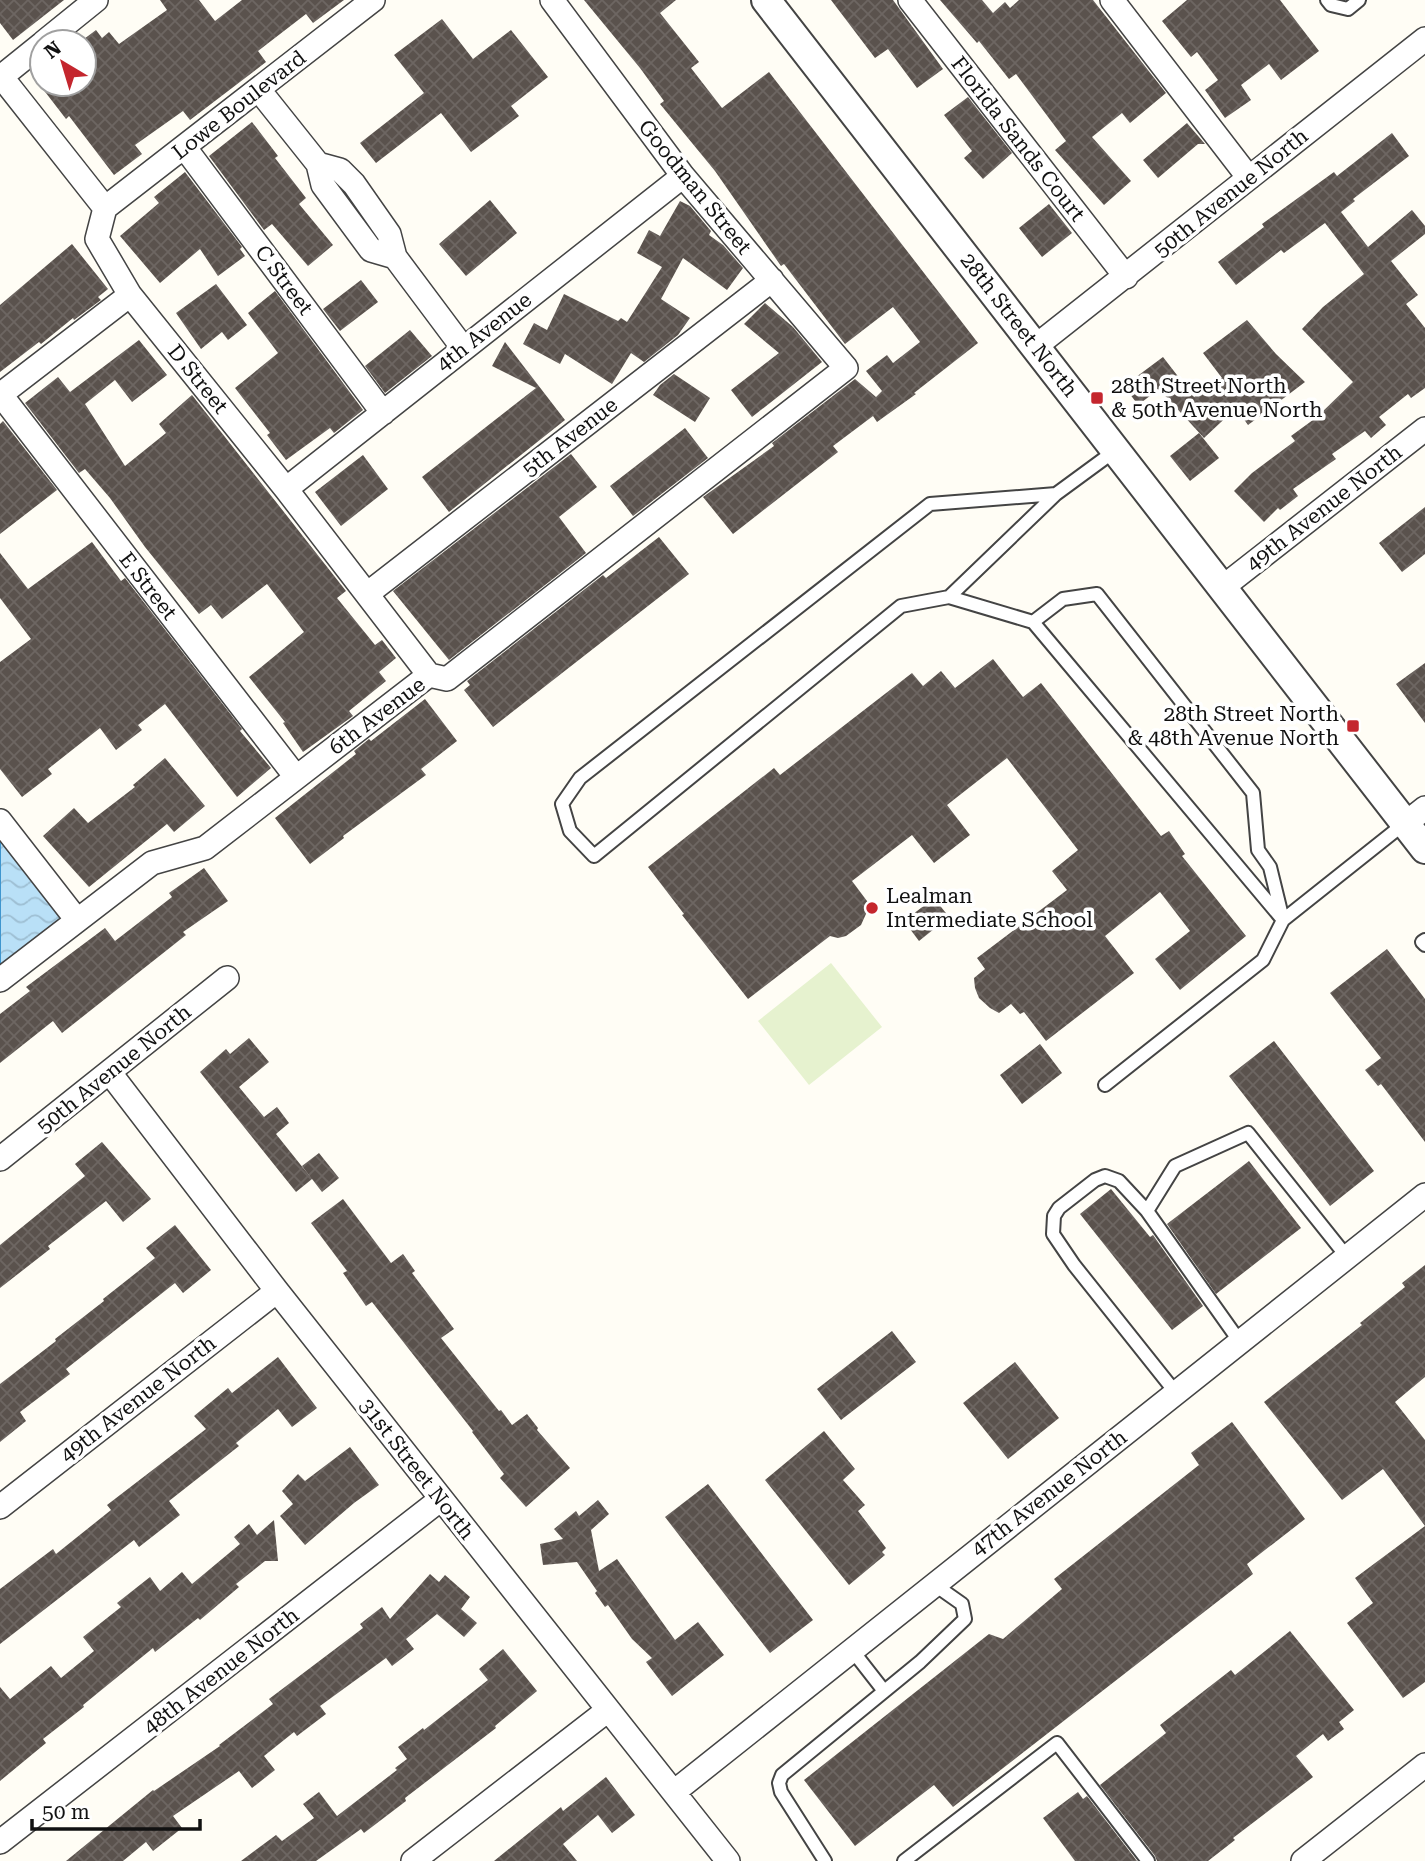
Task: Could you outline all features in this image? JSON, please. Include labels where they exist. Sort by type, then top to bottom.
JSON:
[{"type":"street","points":[[61,28],[96,0]]},
{"type":"street","name":"Lowe Boulevard","points":[[105,208],[373,0]]},
{"type":"street","name":"Goodman Street","points":[[552,0],[683,176],[846,368]]},
{"type":"street","name":"28th Street North","points":[[766,0],[1223,587],[1415,816],[1425,849]]},
{"type":"street","name":"Florida Sands Court","points":[[910,0],[1126,277]]},
{"type":"street","points":[[1112,0],[1249,178]]},
{"type":"street","name":"50th Avenue North","points":[[1036,346],[1425,39]]},
{"type":"street","points":[[28,55],[1,76],[105,208]]},
{"type":"street","points":[[259,90],[317,164],[340,170],[354,184],[389,234],[395,257],[463,348]]},
{"type":"street","name":"C Street","points":[[185,148],[383,412]]},
{"type":"street","name":"4th Avenue","points":[[286,489],[683,176]]},
{"type":"street","name":"D Street","points":[[105,208],[97,239],[130,295],[286,489],[429,675]]},
{"type":"street","name":"5th Avenue","points":[[367,594],[772,280]]},
{"type":"street","points":[[0,395],[130,295]]},
{"type":"street","name":"6th Avenue","points":[[0,980],[152,863],[205,848],[429,675],[447,680],[846,368]]},
{"type":"street","name":"E Street","points":[[0,395],[296,777]]},
{"type":"street","name":"49th Avenue North","points":[[1223,587],[1425,429]]},
{"type":"street","points":[[0,821],[77,920]]},
{"type":"street","name":"50th Avenue North","points":[[0,1159],[227,978]]},
{"type":"street","name":"31st Street North","points":[[110,1073],[277,1291],[728,1861]]},
{"type":"street","name":"47th Avenue North","points":[[674,1792],[1425,1195]]},
{"type":"street","name":"49th Avenue North","points":[[0,1507],[277,1291]]},
{"type":"street","name":"48th Avenue North","points":[[0,1842],[441,1499]]},
{"type":"street","points":[[413,1861],[608,1710]]},
{"type":"street","points":[[1303,1861],[1425,1765]]},
{"type":"lane","points":[[1328,0],[1331,5],[1348,9],[1359,0]]},
{"type":"lane","points":[[948,597],[1056,494],[1116,450]]},
{"type":"lane","points":[[1056,494],[930,504],[580,778],[562,804],[570,831],[594,856],[901,606],[948,597],[1033,622],[1283,920]]},
{"type":"lane","points":[[1033,622],[1063,598],[1097,594],[1253,793],[1258,850],[1270,867],[1283,920]]},
{"type":"lane","points":[[1105,1084],[1263,960],[1283,920],[1415,816]]},
{"type":"lane","points":[[1425,940],[1425,945]]},
{"type":"lane","points":[[1147,1211],[1175,1166],[1248,1133],[1347,1257]]},
{"type":"lane","points":[[1176,1393],[1074,1265],[1053,1234],[1054,1216],[1059,1208],[1095,1180],[1105,1176],[1119,1181],[1147,1211],[1240,1342]]},
{"type":"lane","points":[[825,1861],[781,1793],[779,1783],[782,1774],[920,1662],[965,1619],[962,1604],[935,1585]]},
{"type":"lane","points":[[852,1650],[884,1691]]},
{"type":"lane","points":[[904,1861],[1057,1743],[1148,1861]]},
{"type":"green space","points":[[831,963],[882,1027],[809,1085],[758,1021]]},
{"type":"water","points":[[0,840],[67,924],[0,966]]},
{"type":"building","points":[[0,0],[64,0],[13,40],[0,23]]},
{"type":"building","points":[[160,0],[199,0],[215,21],[242,0],[344,0],[313,23],[306,14],[258,51],[266,62],[190,120],[183,111],[135,145],[142,154],[114,175],[69,116],[66,119],[50,98],[98,98],[98,33],[102,38],[109,32],[119,44],[167,10]]},
{"type":"building","points":[[584,0],[676,0],[660,13],[699,62],[691,68],[722,108],[769,72],[978,343],[877,422],[873,416],[833,446],[838,452],[733,534],[703,497],[774,446],[772,443],[855,379],[876,397],[882,391],[866,371],[887,355],[893,363],[920,342],[893,307],[845,344],[784,264],[781,266],[715,171],[660,104],[664,101],[640,68]]},
{"type":"building","points":[[831,0],[893,0],[943,69],[917,88],[888,49],[875,58]]},
{"type":"building","points":[[940,0],[982,0],[993,13],[1005,2],[1010,8],[1019,0],[1093,0],[1166,93],[1130,123],[1122,113],[1092,137],[1131,181],[1104,205],[1055,150],[1066,141],[1016,74],[1009,79],[979,41],[977,43]]},
{"type":"building","points":[[1187,0],[1280,0],[1319,51],[1281,80],[1269,64],[1241,85],[1251,100],[1225,118],[1205,90],[1218,80],[1197,52],[1191,57],[1162,21]]},
{"type":"building","points":[[442,19],[473,59],[511,30],[548,77],[511,106],[519,116],[471,152],[441,113],[376,163],[360,143],[424,93],[394,55]]},
{"type":"building","points":[[968,97],[1012,153],[983,179],[964,158],[972,151],[944,115]]},
{"type":"building","points":[[252,122],[278,156],[275,158],[306,198],[299,204],[333,245],[308,266],[272,224],[264,230],[209,156]]},
{"type":"building","points":[[1187,123],[1205,144],[1198,144],[1158,178],[1143,160]]},
{"type":"building","points":[[1392,133],[1409,156],[1353,199],[1355,201],[1341,212],[1368,247],[1412,210],[1425,226],[1425,234],[1391,261],[1418,295],[1406,304],[1425,328],[1425,388],[1411,398],[1408,394],[1379,417],[1386,425],[1371,438],[1365,431],[1332,454],[1336,459],[1293,489],[1298,496],[1280,510],[1278,508],[1264,522],[1234,491],[1252,473],[1295,441],[1291,436],[1317,417],[1353,382],[1302,329],[1323,307],[1364,274],[1325,223],[1284,253],[1281,250],[1236,285],[1218,262],[1264,227],[1262,224],[1334,172],[1337,176]]},
{"type":"building","points":[[185,172],[242,247],[240,249],[245,256],[218,276],[200,249],[160,283],[120,236],[159,203],[154,197]]},
{"type":"building","points":[[490,200],[517,233],[466,276],[439,244]]},
{"type":"building","points":[[680,201],[690,206],[711,231],[709,235],[723,245],[743,268],[727,290],[683,258],[661,299],[690,318],[678,335],[644,362],[631,353],[612,384],[565,354],[560,364],[523,344],[534,323],[547,330],[564,294],[618,321],[621,318],[627,322],[662,267],[637,253],[649,230],[660,236]]},
{"type":"building","points":[[1049,204],[1072,233],[1042,257],[1019,228]]},
{"type":"building","points":[[72,244],[108,289],[98,297],[101,300],[0,372],[0,305]]},
{"type":"building","points":[[361,280],[378,302],[340,331],[323,309]]},
{"type":"building","points":[[216,284],[247,325],[228,340],[222,332],[201,349],[176,313]]},
{"type":"building","points":[[275,291],[363,410],[334,433],[330,428],[286,460],[267,435],[270,433],[235,388],[278,353],[248,313]]},
{"type":"building","points":[[765,303],[793,327],[822,362],[752,417],[731,390],[779,353],[744,324]]},
{"type":"building","points":[[1247,320],[1305,382],[1248,425],[1236,408],[1204,438],[1159,389],[1138,405],[1124,386],[1163,357],[1194,397],[1222,378],[1203,353]]},
{"type":"building","points":[[410,330],[432,356],[385,393],[365,366]]},
{"type":"building","points":[[139,340],[167,375],[132,402],[115,380],[85,404],[125,466],[166,433],[159,424],[192,395],[346,591],[337,598],[375,645],[382,640],[396,658],[379,672],[386,681],[349,711],[353,716],[303,752],[283,723],[285,722],[249,677],[304,632],[267,584],[222,619],[211,605],[199,614],[110,498],[85,469],[79,473],[25,403],[58,377],[70,392]]},
{"type":"building","points":[[505,342],[565,420],[449,512],[422,477],[536,388],[492,366]]},
{"type":"building","points":[[674,374],[710,398],[695,422],[653,395],[660,385]]},
{"type":"building","points":[[3,421],[57,490],[0,534],[0,424]]},
{"type":"building","points":[[685,428],[708,458],[633,516],[610,486]]},
{"type":"building","points":[[1199,433],[1219,458],[1190,481],[1170,456]]},
{"type":"building","points":[[571,454],[597,487],[559,517],[586,553],[449,660],[393,591]]},
{"type":"building","points":[[363,455],[388,489],[341,526],[315,492]]},
{"type":"building","points":[[1425,507],[1425,554],[1402,572],[1379,543]]},
{"type":"building","points":[[659,537],[689,574],[493,727],[464,690],[470,685],[467,681],[603,575],[606,578]]},
{"type":"building","points":[[92,542],[121,581],[125,578],[271,768],[237,797],[165,704],[138,725],[142,730],[116,750],[100,728],[48,769],[52,774],[22,797],[0,769],[0,662],[31,639],[0,598],[0,553],[28,589]]},
{"type":"building","name":"Lealman Intermediate School","points":[[993,659],[1023,697],[1041,683],[1161,836],[1169,831],[1185,854],[1182,856],[1246,936],[1180,990],[1155,959],[1190,931],[1160,892],[1105,936],[1134,973],[1046,1041],[1024,1012],[1020,1014],[1011,1004],[999,1013],[990,1008],[979,998],[975,988],[974,978],[985,969],[977,958],[1067,890],[1052,871],[1078,850],[1007,758],[947,805],[970,835],[934,863],[912,835],[852,881],[870,905],[861,925],[846,936],[830,936],[748,999],[648,867],[774,768],[780,775],[912,673],[923,686],[941,671],[955,688]]},
{"type":"building","points":[[1425,663],[1425,723],[1396,684]]},
{"type":"building","points":[[425,699],[457,741],[421,769],[426,775],[343,836],[344,838],[310,864],[275,818],[356,754],[354,751],[369,739],[371,741]]},
{"type":"building","points":[[165,758],[205,806],[174,832],[167,824],[89,887],[43,836],[74,808],[88,823],[135,787],[133,785]]},
{"type":"building","points":[[204,868],[228,901],[183,932],[186,935],[62,1033],[53,1021],[0,1063],[0,1014],[30,991],[26,987],[105,928],[115,941],[172,897],[169,893]]},
{"type":"building","points":[[934,898],[949,917],[919,941],[904,921]]},
{"type":"building","points":[[1387,949],[1425,999],[1425,1142],[1381,1084],[1378,1086],[1365,1070],[1381,1058],[1330,993]]},
{"type":"building","points":[[249,1038],[269,1062],[239,1087],[264,1117],[277,1107],[289,1123],[276,1134],[312,1179],[296,1192],[200,1072],[226,1049],[230,1054]]},
{"type":"building","points":[[1274,1041],[1374,1171],[1330,1206],[1229,1076]]},
{"type":"building","points":[[1040,1044],[1062,1073],[1022,1104],[1000,1075]]},
{"type":"building","points":[[102,1142],[151,1199],[123,1222],[106,1201],[0,1288],[0,1245],[85,1176],[75,1164]]},
{"type":"building","points":[[319,1153],[339,1178],[322,1192],[302,1166]]},
{"type":"building","points":[[1249,1161],[1301,1228],[1216,1294],[1167,1224]]},
{"type":"building","points":[[1111,1189],[1150,1237],[1153,1235],[1203,1306],[1172,1330],[1080,1214]]},
{"type":"building","points":[[343,1199],[391,1263],[403,1254],[415,1271],[412,1273],[454,1329],[441,1338],[499,1411],[501,1410],[512,1425],[527,1414],[537,1430],[570,1468],[526,1507],[500,1478],[504,1474],[473,1431],[372,1302],[366,1306],[343,1273],[347,1271],[311,1223]]},
{"type":"building","points":[[175,1225],[211,1270],[183,1293],[175,1283],[66,1369],[70,1374],[20,1412],[26,1421],[0,1442],[0,1384],[155,1258],[146,1248]]},
{"type":"building","points":[[1425,1265],[1425,1377],[1395,1402],[1425,1440],[1425,1526],[1383,1469],[1342,1500],[1264,1402],[1362,1325],[1360,1323],[1405,1287],[1402,1283]]},
{"type":"building","points":[[892,1331],[916,1362],[841,1420],[817,1389]]},
{"type":"building","points":[[278,1357],[317,1408],[292,1427],[278,1409],[236,1443],[239,1446],[169,1501],[180,1515],[139,1547],[134,1540],[0,1644],[0,1589],[53,1549],[56,1554],[111,1510],[107,1505],[206,1429],[194,1416],[228,1388],[232,1393]]},
{"type":"building","points":[[1015,1362],[1059,1418],[1008,1459],[963,1403]]},
{"type":"building","points":[[1232,1422],[1305,1519],[1247,1564],[1253,1574],[953,1807],[934,1785],[855,1846],[804,1780],[989,1634],[1003,1639],[1062,1589],[1054,1579],[1199,1465],[1191,1453]]},
{"type":"building","points":[[824,1431],[855,1469],[843,1480],[865,1505],[858,1511],[886,1548],[882,1552],[885,1555],[849,1585],[765,1480]]},
{"type":"building","points":[[350,1447],[379,1485],[305,1545],[280,1516],[293,1504],[282,1491],[298,1474],[305,1481]]},
{"type":"building","points":[[708,1484],[813,1620],[770,1653],[665,1517]]},
{"type":"building","points":[[598,1500],[609,1514],[591,1530],[599,1571],[617,1559],[675,1640],[698,1622],[724,1655],[672,1696],[646,1662],[652,1658],[632,1639],[608,1605],[605,1607],[577,1562],[543,1565],[540,1544],[563,1539],[554,1529],[576,1511],[579,1516]]},
{"type":"building","points":[[274,1520],[278,1561],[265,1561],[236,1584],[239,1587],[200,1620],[198,1618],[155,1652],[153,1648],[43,1739],[46,1743],[0,1781],[0,1687],[10,1699],[51,1666],[61,1678],[94,1651],[83,1637],[121,1607],[117,1603],[150,1577],[160,1591],[182,1572],[192,1584],[240,1544],[234,1537],[249,1524],[257,1535]]},
{"type":"building","points":[[1425,1526],[1425,1682],[1403,1698],[1347,1623],[1373,1603],[1355,1578]]},
{"type":"building","points":[[430,1574],[439,1582],[445,1575],[470,1597],[461,1609],[477,1623],[464,1637],[437,1614],[406,1639],[414,1649],[392,1666],[386,1658],[320,1706],[326,1714],[297,1736],[294,1732],[264,1756],[275,1770],[252,1788],[239,1771],[173,1816],[182,1828],[153,1851],[146,1842],[123,1861],[66,1861],[153,1790],[220,1746],[273,1704],[269,1699],[363,1628],[360,1624],[382,1607],[390,1619]]},
{"type":"building","points":[[1290,1631],[1354,1710],[1339,1722],[1344,1729],[1328,1741],[1323,1734],[1296,1756],[1313,1777],[1233,1838],[1235,1840],[1208,1861],[1157,1861],[1100,1785],[1166,1733],[1160,1725],[1231,1670],[1235,1675]]},
{"type":"building","points":[[503,1649],[537,1691],[495,1726],[496,1728],[405,1798],[406,1801],[364,1833],[361,1829],[316,1861],[241,1861],[276,1835],[282,1841],[314,1818],[303,1804],[319,1792],[337,1816],[397,1770],[395,1768],[407,1759],[398,1747],[488,1680],[479,1669]]},
{"type":"building","points":[[606,1777],[635,1815],[612,1833],[598,1815],[563,1844],[577,1861],[494,1861],[561,1807],[563,1811]]},
{"type":"building","points":[[1078,1792],[1083,1799],[1087,1796],[1137,1861],[1075,1861],[1043,1818]]},
{"type":"place","name":"28th Street North & 50th Avenue North","points":[[1097,398]]},
{"type":"place","name":"28th Street North & 48th Avenue North","points":[[1353,726]]},
{"type":"place","name":"Lealman Intermediate School","points":[[872,908]]}]
